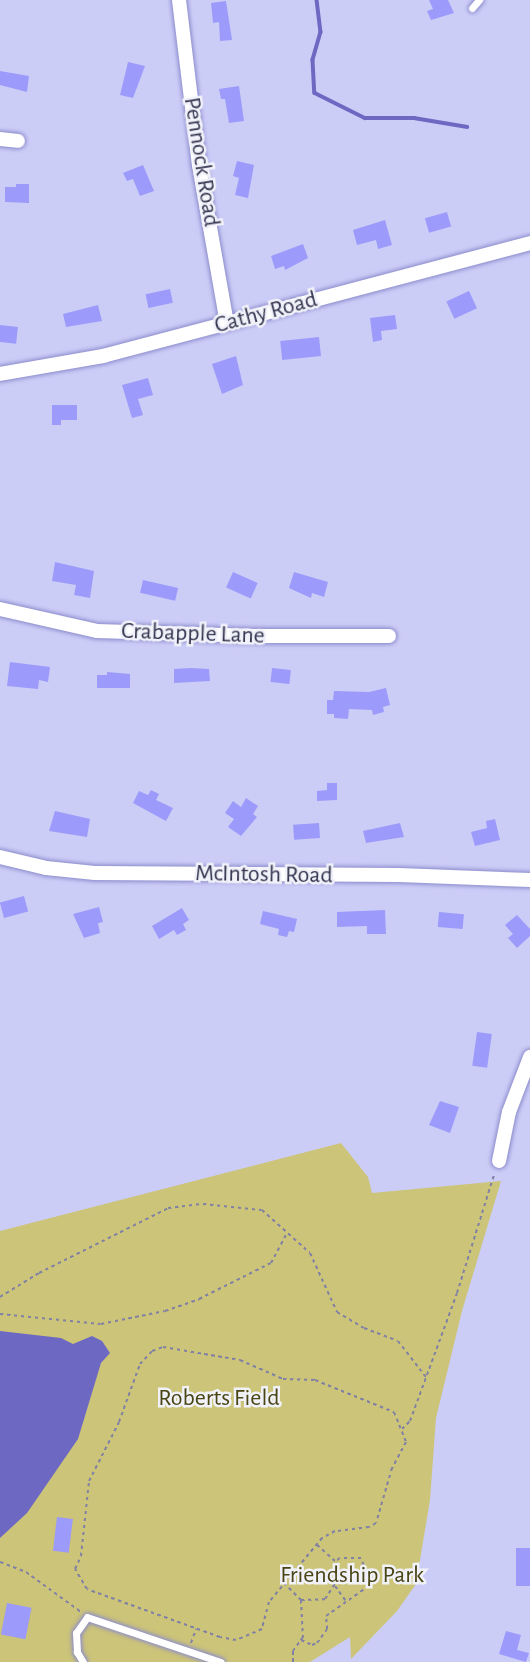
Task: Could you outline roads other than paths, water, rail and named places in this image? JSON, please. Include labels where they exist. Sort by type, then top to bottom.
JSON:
[{"type":"street","name":"Pennock Road","points":[[179,0],[199,165],[227,323]]},
{"type":"street","points":[[0,139],[18,141]]},
{"type":"street","name":"Cathy Road","points":[[0,374],[103,356],[530,243]]},
{"type":"street","name":"Crabapple Lane","points":[[0,609],[97,631],[283,637],[389,636]]},
{"type":"street","name":"McIntosh Road","points":[[0,857],[46,868],[95,873],[399,875],[530,880]]},
{"type":"street","points":[[499,1161],[509,1112],[530,1057]]},
{"type":"lane","points":[[472,8],[479,0]]},
{"type":"lane","points":[[83,1662],[77,1652],[76,1633],[87,1617],[220,1662]]},
{"type":"waterway","points":[[317,0],[321,32],[313,60],[315,93],[365,118],[414,118],[467,127]]},
{"type":"park label","name":"Roberts Field","points":[[219,1399]]},
{"type":"park label","name":"Friendship Park","points":[[352,1576]]}]
